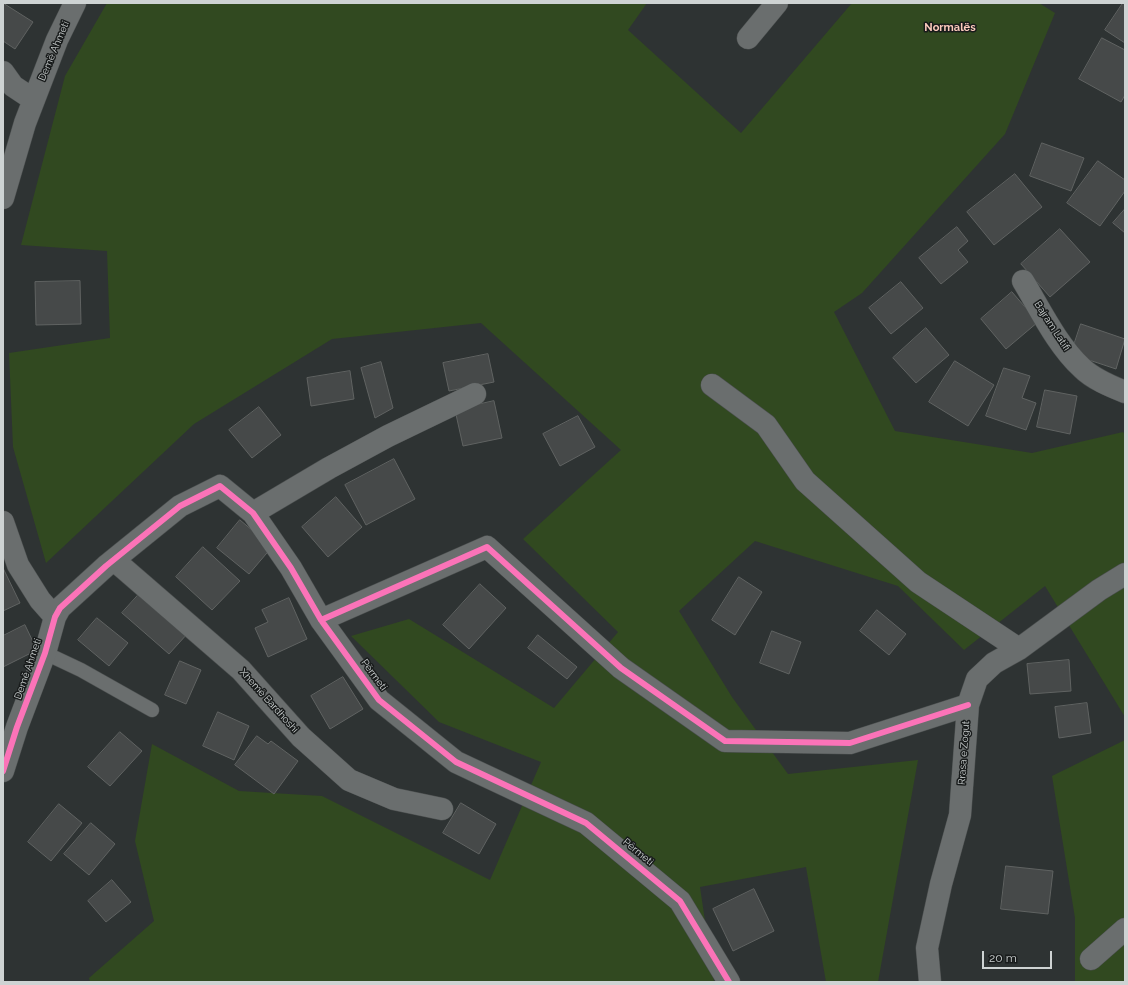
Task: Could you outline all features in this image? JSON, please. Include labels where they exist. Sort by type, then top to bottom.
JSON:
[{"type":"street","name":"Demë Ahmeti","points":[[3,197],[25,123],[57,40],[75,3]]},
{"type":"street","points":[[748,38],[777,3]]},
{"type":"street","points":[[3,72],[13,86],[34,100]]},
{"type":"street","name":"Bajram Latifi","points":[[1023,280],[1061,344],[1082,369],[1108,386],[1125,392]]},
{"type":"street","points":[[712,385],[766,425],[805,481],[918,582],[1019,649]]},
{"type":"street","points":[[253,513],[329,468],[382,439],[475,394]]},
{"type":"street","name":"Përmeti","points":[[55,617],[60,608],[114,560],[180,506],[220,486],[253,513],[291,568],[321,620],[379,700],[456,762],[586,823],[680,901],[729,982]]},
{"type":"street","points":[[3,522],[18,565],[40,600],[55,617]]},
{"type":"street","points":[[321,620],[487,547],[621,668],[725,741],[850,743],[968,706]]},
{"type":"street","name":"Xhemë Bardhoshi","points":[[114,560],[241,670],[301,737],[349,780],[394,799],[442,809]]},
{"type":"street","name":"Rrasa e Zogut","points":[[930,982],[928,948],[941,884],[960,815],[968,706],[978,678],[994,663],[1019,649],[1099,590],[1125,574]]},
{"type":"street","name":"Demë Ahmeti","points":[[3,771],[17,727],[45,653],[55,617]]},
{"type":"street","points":[[1091,959],[1125,929]]},
{"type":"lane","name":"Demë Ahmeti","points":[[45,653],[81,670],[152,710]]},
{"type":"green space","points":[[107,3],[647,3],[628,30],[741,133],[852,3],[1039,3],[1055,13],[1005,134],[862,293],[834,312],[895,431],[1032,453],[1123,432],[1125,435],[1125,717],[1045,586],[964,650],[898,586],[755,541],[679,611],[732,697],[788,774],[918,760],[878,982],[826,982],[806,867],[700,887],[714,982],[90,982],[89,978],[154,921],[135,841],[152,744],[239,791],[322,796],[490,880],[541,762],[439,722],[351,636],[409,619],[554,708],[618,632],[523,539],[621,450],[481,323],[332,339],[194,424],[46,563],[13,447],[9,353],[110,338],[107,251],[21,245],[65,76]]},
{"type":"green space","points":[[1125,740],[1125,982],[1075,982],[1075,918],[1052,776]]},
{"type":"building","points":[[3,3],[33,22],[15,49],[3,41]]},
{"type":"building","points":[[1123,3],[1125,3],[1125,43],[1105,30]]},
{"type":"building","points":[[1102,38],[1125,50],[1125,95],[1121,102],[1079,79]]},
{"type":"building","points":[[1042,143],[1084,158],[1071,191],[1030,176]]},
{"type":"building","points":[[1098,161],[1125,180],[1125,191],[1100,226],[1067,203]]},
{"type":"building","points":[[1015,174],[1042,207],[994,245],[967,212]]},
{"type":"building","points":[[1125,209],[1125,233],[1113,223]]},
{"type":"building","points":[[957,227],[968,241],[958,250],[968,262],[941,284],[919,258]]},
{"type":"building","points":[[1060,229],[1090,262],[1050,297],[1021,264]]},
{"type":"building","points":[[80,281],[81,324],[36,325],[35,282]]},
{"type":"building","points":[[901,282],[923,308],[891,334],[869,308]]},
{"type":"building","points":[[1012,292],[1038,322],[1006,349],[981,319]]},
{"type":"building","points":[[1081,324],[1125,339],[1116,369],[1071,354]]},
{"type":"building","points":[[926,328],[949,355],[916,383],[893,358]]},
{"type":"building","points":[[488,354],[494,382],[449,391],[443,363]]},
{"type":"building","points":[[955,361],[994,385],[968,426],[929,402]]},
{"type":"building","points":[[381,362],[393,408],[375,418],[361,368]]},
{"type":"building","points":[[1004,368],[1030,376],[1022,398],[1036,403],[1026,430],[986,416]]},
{"type":"building","points":[[350,371],[354,399],[311,406],[307,378]]},
{"type":"building","points":[[1045,390],[1077,396],[1070,434],[1037,427]]},
{"type":"building","points":[[494,401],[502,438],[463,446],[455,410]]},
{"type":"building","points":[[259,407],[281,435],[252,458],[229,430]]},
{"type":"building","points":[[578,416],[595,447],[560,466],[543,434]]},
{"type":"building","points":[[394,459],[415,499],[366,525],[345,485]]},
{"type":"building","points":[[336,497],[362,527],[328,557],[302,527]]},
{"type":"building","points":[[240,520],[272,547],[249,574],[217,548]]},
{"type":"building","points":[[203,547],[240,581],[212,610],[176,577]]},
{"type":"building","points":[[3,568],[20,603],[3,611]]},
{"type":"building","points":[[739,577],[762,592],[735,635],[712,620]]},
{"type":"building","points":[[480,584],[506,608],[469,649],[443,625]]},
{"type":"building","points":[[141,592],[188,633],[169,654],[122,613]]},
{"type":"building","points":[[289,598],[307,639],[268,657],[255,628],[268,622],[262,610]]},
{"type":"building","points":[[877,610],[906,634],[889,655],[860,631]]},
{"type":"building","points":[[97,618],[128,643],[109,666],[78,640]]},
{"type":"building","points":[[25,625],[37,650],[3,667],[3,636]]},
{"type":"building","points":[[772,631],[801,642],[789,674],[760,663]]},
{"type":"building","points":[[538,635],[577,667],[567,679],[528,648]]},
{"type":"building","points":[[1069,660],[1071,691],[1030,694],[1027,664]]},
{"type":"building","points":[[180,661],[201,670],[186,704],[165,695]]},
{"type":"building","points":[[343,677],[363,709],[330,729],[311,696]]},
{"type":"building","points":[[1087,703],[1091,733],[1059,738],[1055,707]]},
{"type":"building","points":[[218,712],[249,726],[234,760],[203,746]]},
{"type":"building","points":[[120,732],[142,751],[110,786],[88,767]]},
{"type":"building","points":[[257,736],[268,744],[271,741],[298,761],[274,794],[235,765]]},
{"type":"building","points":[[461,803],[496,824],[479,854],[443,833]]},
{"type":"building","points":[[59,804],[82,823],[51,861],[28,842]]},
{"type":"building","points":[[91,823],[115,844],[89,875],[64,854]]},
{"type":"building","points":[[1006,866],[1053,871],[1048,914],[1001,909]]},
{"type":"building","points":[[112,880],[131,902],[106,922],[88,901]]},
{"type":"building","points":[[754,889],[774,931],[733,951],[713,909]]},
{"type":"cycle path","points":[[3,771],[17,727],[45,653],[55,617],[60,608],[106,566],[180,506],[220,486],[253,513],[291,568],[321,620],[379,700],[456,762],[586,823],[680,901],[729,982]]},
{"type":"cycle path","points":[[321,620],[487,547],[621,668],[725,741],[850,743],[968,705]]},
{"type":"district","name":"Normalës","points":[[950,28]]}]
